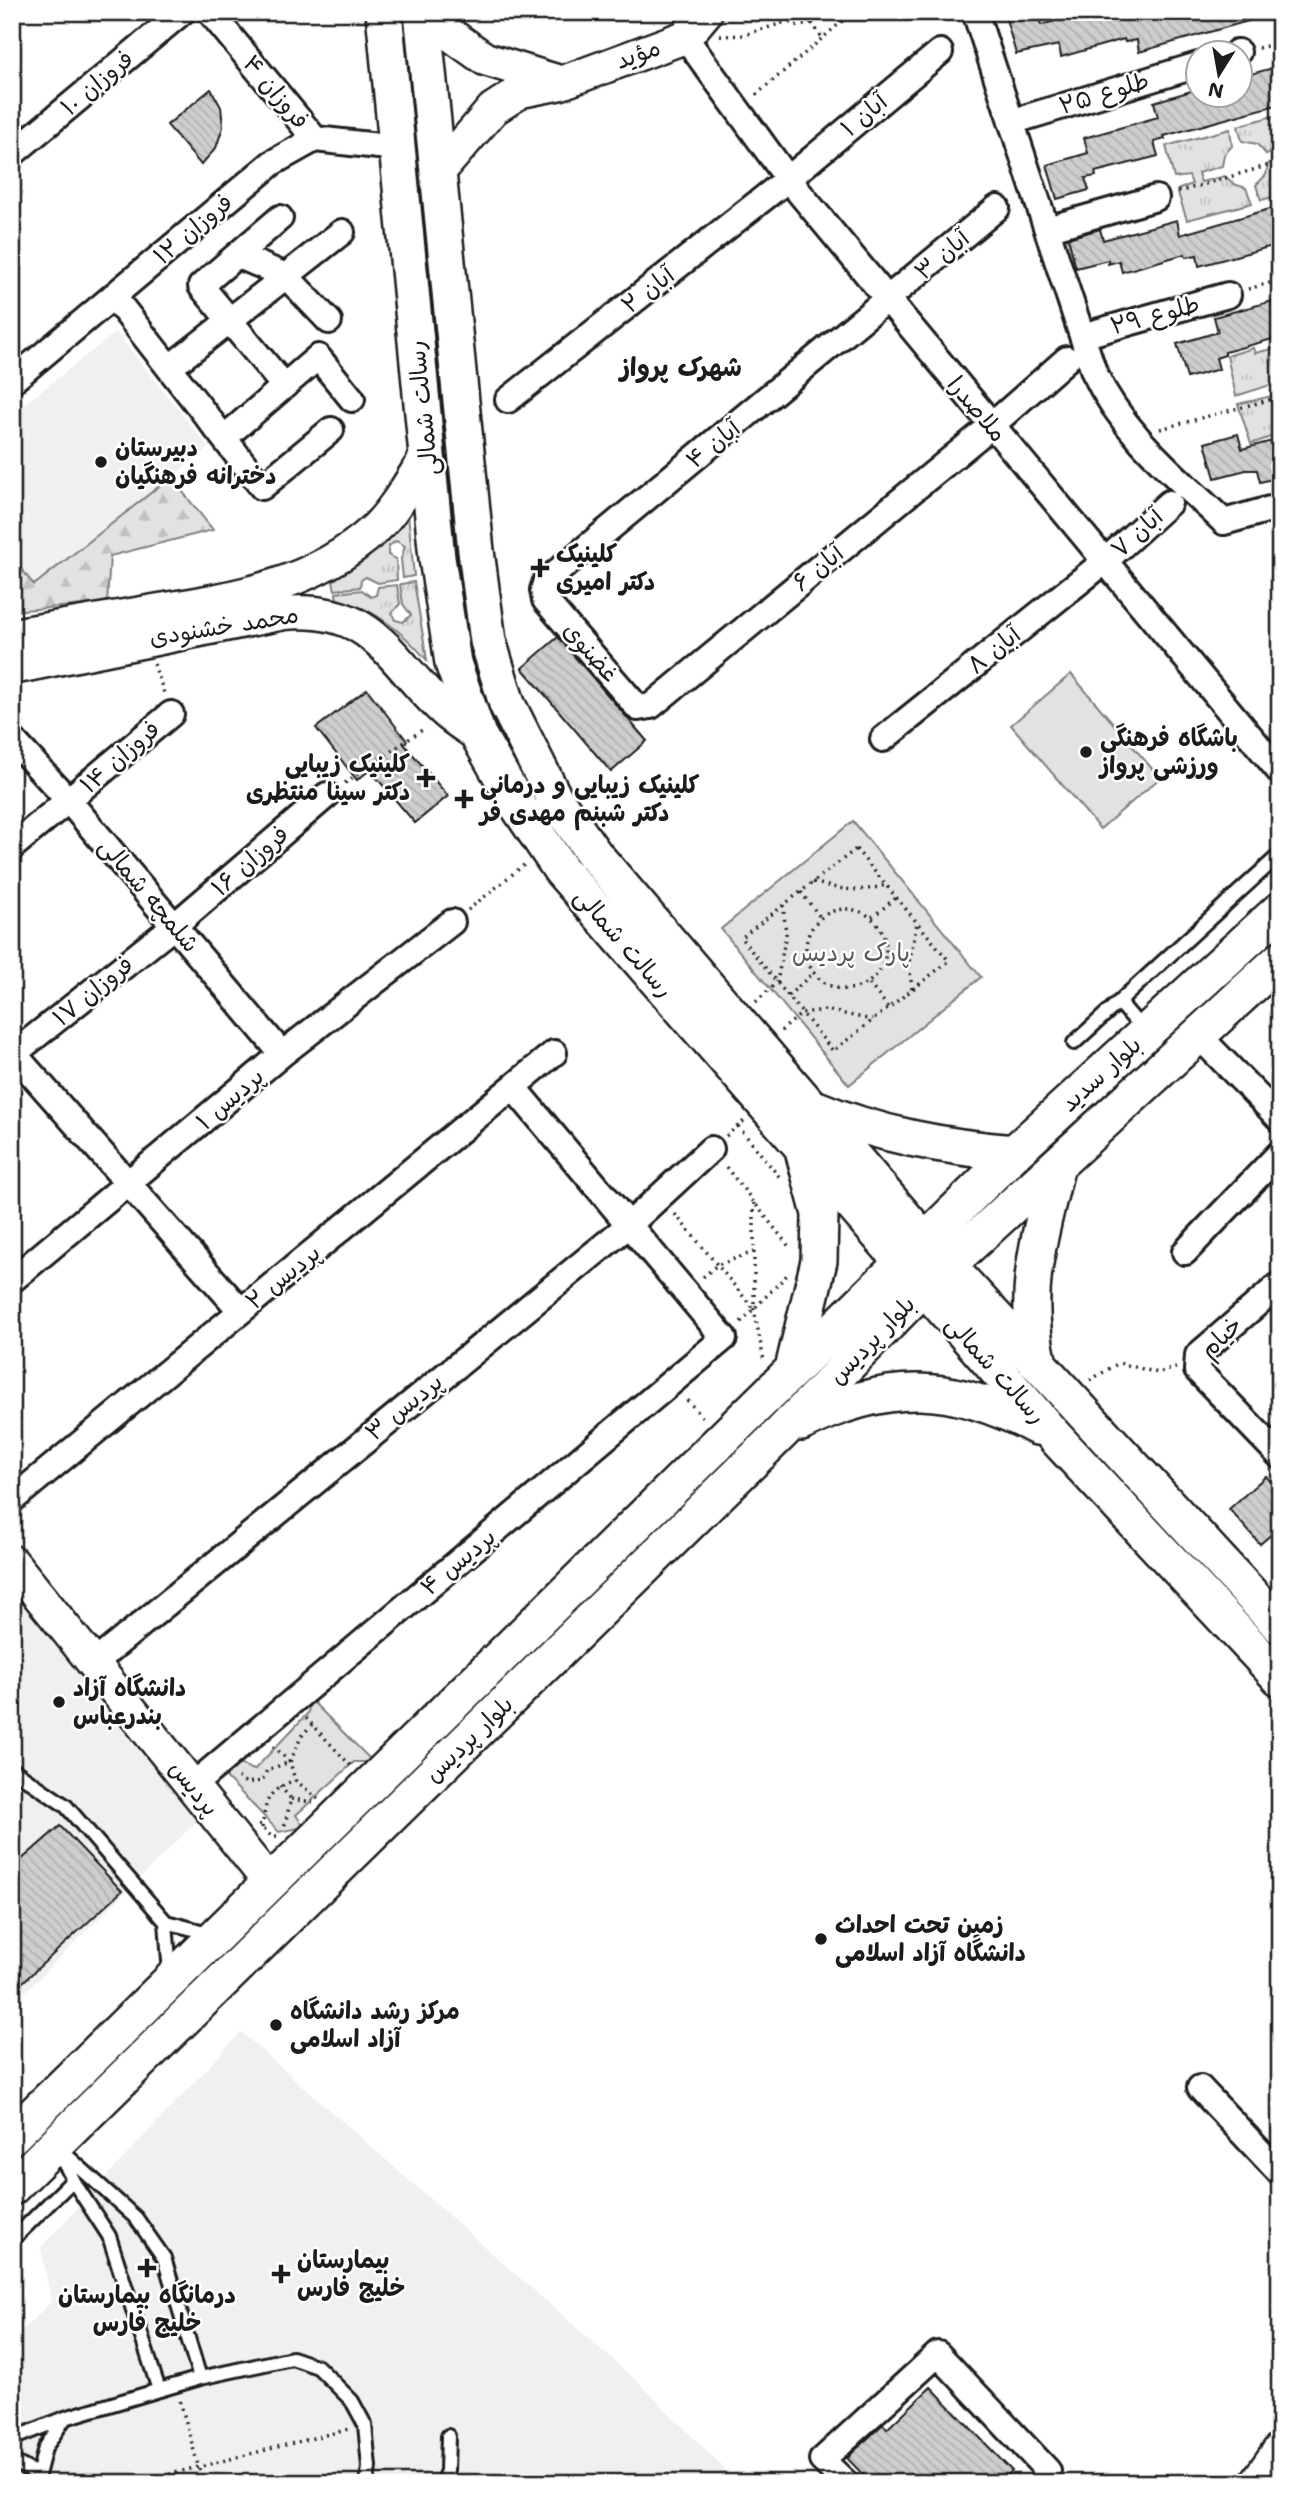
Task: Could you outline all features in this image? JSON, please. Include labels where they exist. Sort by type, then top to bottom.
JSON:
[{"type":"main road","name":"رسالت شمالی","points":[[384,12],[437,558],[453,663],[478,735],[520,809],[561,870],[802,1147],[853,1181]]},
{"type":"main road","name":"رسالت شمالی","points":[[422,14],[478,576],[488,641],[507,704],[553,796],[587,845],[808,1106],[853,1181],[925,1264],[972,1343],[1055,1437],[1280,1678]]},
{"type":"main road","name":"بلوار سدید","points":[[925,1264],[984,1182],[1280,910]]},
{"type":"main road","name":"بلوار سدید","points":[[925,1264],[1007,1209],[1280,960]]},
{"type":"main road","points":[[808,1106],[844,1121],[936,1145],[1014,1153]]},
{"type":"main road","points":[[780,1369],[808,1271],[820,1214],[802,1147]]},
{"type":"main road","points":[[1039,1364],[1031,1334],[1029,1303],[1035,1255],[1057,1165]]},
{"type":"main road","points":[[984,1182],[1007,1209]]},
{"type":"main road","name":"رسالت شمالی","points":[[925,1264],[999,1320],[1280,1626]]},
{"type":"main road","name":"بلوار پردیس","points":[[12,2136],[723,1439],[780,1369],[925,1264]]},
{"type":"main road","name":"بلوار پردیس","points":[[12,2187],[782,1432],[925,1264]]},
{"type":"main road","points":[[972,1343],[999,1320]]},
{"type":"main road","points":[[782,1432],[833,1407],[898,1391],[951,1394],[998,1407],[1055,1437]]},
{"type":"main road","points":[[723,1439],[747,1466]]},
{"type":"street","name":"فروزان ۱۰","points":[[12,153],[182,12]]},
{"type":"street","name":"فروزان ۴","points":[[210,12],[315,139]]},
{"type":"street","name":"مؤید","points":[[437,174],[493,109],[521,91],[561,83],[685,37],[706,12]]},
{"type":"street","points":[[422,14],[485,59],[561,83]]},
{"type":"street","points":[[980,14],[1012,122],[1082,336],[1107,400],[1134,436],[1224,522],[1270,509]]},
{"type":"street","name":"ملاصدرا","points":[[685,37],[788,179],[1280,772]]},
{"type":"street","name":"آبان ۱","points":[[788,179],[940,52]]},
{"type":"street","name":"طلوع ۲۵","points":[[1012,122],[1184,69]]},
{"type":"street","points":[[315,139],[397,148]]},
{"type":"street","name":"فروزان ۱۲","points":[[12,381],[272,163],[315,139]]},
{"type":"street","name":"آبان ۲","points":[[508,400],[788,179]]},
{"type":"street","points":[[1047,229],[1156,198]]},
{"type":"street","name":"آبان ۳","points":[[887,301],[997,208]]},
{"type":"street","points":[[280,218],[201,286],[284,386]]},
{"type":"street","points":[[169,368],[342,232]]},
{"type":"street","points":[[239,256],[286,276],[329,321]]},
{"type":"street","name":"طلوع ۲۹","points":[[1082,336],[1228,295]]},
{"type":"street","points":[[113,296],[262,487],[331,430]]},
{"type":"street","name":"آبان ۴","points":[[543,590],[546,581],[887,301]]},
{"type":"street","points":[[224,438],[318,357],[352,399]]},
{"type":"street","name":"آبان ۶","points":[[644,709],[991,426],[1067,359]]},
{"type":"street","name":"محمد خشنودی","points":[[12,635],[205,603],[271,589],[302,577],[348,551],[375,529],[427,456]]},
{"type":"street","name":"آبان ۷","points":[[1104,562],[1169,503]]},
{"type":"street","name":"آبان ۸","points":[[883,739],[1104,562]]},
{"type":"street","points":[[302,577],[314,581],[320,592],[320,599],[312,613]]},
{"type":"street","name":"غضنوی","points":[[543,590],[545,600],[638,708],[644,709]]},
{"type":"street","name":"محمد خشنودی","points":[[12,668],[284,613],[312,613],[343,620],[368,632],[400,660],[447,713],[478,735]]},
{"type":"street","name":"فروزان ۱۴","points":[[12,847],[171,714]]},
{"type":"street","name":"شلمچه شمالی","points":[[12,739],[69,801],[282,1054]]},
{"type":"street","name":"فروزان ۱۶","points":[[174,926],[327,795]]},
{"type":"street","name":"پردیس ۱","points":[[12,1280],[130,1185],[282,1054],[452,922]]},
{"type":"street","name":"فروزان ۱۷","points":[[13,1055],[174,926]]},
{"type":"street","points":[[1198,1034],[1280,1119]]},
{"type":"street","name":"پردیس ۲","points":[[12,1500],[554,1054]]},
{"type":"street","points":[[13,1055],[242,1311]]},
{"type":"street","points":[[513,1087],[724,1338]]},
{"type":"street","name":"پردیس ۳","points":[[94,1663],[630,1224],[712,1149]]},
{"type":"street","points":[[1185,1252],[1280,1153]]},
{"type":"street","name":"خیام","points":[[1195,1363],[1198,1355],[1280,1284]]},
{"type":"street","name":"پردیس ۴","points":[[192,1786],[724,1338]]},
{"type":"street","points":[[1195,1363],[1197,1370],[1280,1456]]},
{"type":"street","name":"پردیس","points":[[12,1562],[270,1883]]},
{"type":"street","points":[[1200,2088],[1280,2173]]},
{"type":"street","points":[[846,2483],[822,2460],[938,2354],[1048,2471],[1041,2483]]},
{"type":"street","points":[[1256,2483],[1280,2449]]},
{"type":"lane","points":[[1074,1043],[1275,859],[1280,858]]},
{"type":"lane","points":[[1119,1002],[1146,1032]]},
{"type":"lane","points":[[12,1769],[66,1806],[166,1922],[216,1935]]},
{"type":"lane","points":[[166,1922],[170,1980]]},
{"type":"lane","points":[[55,2145],[73,2180],[109,2236],[159,2390]]},
{"type":"lane","points":[[55,2145],[136,2218],[164,2258],[200,2378]]},
{"type":"lane","points":[[12,2240],[73,2180]]},
{"type":"lane","points":[[12,2439],[65,2417],[175,2385],[292,2358],[318,2367],[352,2400],[365,2425],[369,2467],[367,2483]]},
{"type":"lane","points":[[12,2461],[36,2478],[51,2436],[65,2417]]},
{"type":"lane","points":[[442,2483],[447,2471],[448,2436]]},
{"type":"path","points":[[780,12],[786,22],[799,27],[812,23],[822,12]]},
{"type":"path","points":[[738,110],[853,12]]},
{"type":"path","points":[[685,37],[744,35],[786,22]]},
{"type":"path","points":[[812,23],[823,39]]},
{"type":"path","points":[[1156,198],[1280,162]]},
{"type":"path","points":[[1228,295],[1280,280]]},
{"type":"path","points":[[1134,436],[1280,397]]},
{"type":"path","points":[[146,639],[171,714]]},
{"type":"path","points":[[327,795],[447,713]]},
{"type":"path","points":[[452,922],[546,848]]},
{"type":"path","points":[[856,849],[949,961],[833,1051],[741,938],[813,882],[856,849]]},
{"type":"path","points":[[813,882],[852,891],[886,885]]},
{"type":"path","points":[[801,892],[821,917]]},
{"type":"path","points":[[872,916],[896,898]]},
{"type":"path","points":[[736,1021],[777,982],[786,934],[783,905]]},
{"type":"path","points":[[848,908],[872,916],[886,938],[885,964],[869,984],[844,991],[820,982],[806,960],[807,934],[821,917],[848,908]]},
{"type":"path","points":[[912,989],[909,963],[917,923]]},
{"type":"path","points":[[788,996],[814,972]]},
{"type":"path","points":[[869,984],[889,1008]]},
{"type":"path","points":[[760,1049],[802,1013],[826,1010],[872,1020]]},
{"type":"path","points":[[724,1338],[754,1309],[808,1271],[712,1149],[764,1103]]},
{"type":"path","points":[[738,1126],[783,1181]]},
{"type":"path","points":[[660,1196],[754,1309],[780,1369]]},
{"type":"path","points":[[754,1203],[754,1309]]},
{"type":"path","points":[[686,1292],[717,1265],[754,1252]]},
{"type":"path","points":[[1067,1395],[1119,1363],[1158,1373],[1195,1363]]},
{"type":"path","points":[[670,1383],[723,1439]]},
{"type":"path","points":[[291,1702],[370,1786]]},
{"type":"path","points":[[232,1783],[234,1774],[247,1783],[262,1781],[267,1770],[290,1762],[301,1737],[312,1724]]},
{"type":"path","points":[[256,1732],[290,1762],[295,1780],[323,1803],[291,1799],[280,1786]]},
{"type":"path","points":[[264,1841],[262,1827],[267,1798],[280,1786],[295,1780]]},
{"type":"path","points":[[254,1819],[271,1836],[281,1836],[291,1799]]},
{"type":"path","points":[[175,2385],[203,2483]]},
{"type":"path","points":[[135,2483],[365,2425]]},
{"type":"shaded area","name":"دبیرستان دخترانه فرهنگیان","points":[[116,332],[209,448],[34,585],[12,558],[12,414]]},
{"type":"shaded area","name":"دانشگاه آزاد بندرعباس","points":[[12,1586],[200,1818],[12,2005]]},
{"type":"shaded area","name":"بیمارستان خلیج فارس","points":[[241,2032],[639,2383],[723,2467],[730,2483],[12,2483],[12,2340],[51,2302],[41,2247]]},
{"type":"green space","points":[[1280,114],[1280,150],[1266,154],[1257,144],[1242,141],[1238,126]]},
{"type":"green space","points":[[1230,129],[1232,146],[1224,155],[1222,166],[1198,173],[1201,182],[1225,176],[1234,184],[1246,188],[1252,203],[1187,220],[1177,190],[1192,184],[1189,176],[1174,178],[1166,146]]},
{"type":"green space","points":[[1280,160],[1280,195],[1261,200],[1256,185],[1266,175],[1268,164]]},
{"type":"green space","points":[[1280,347],[1280,382],[1236,396],[1227,356],[1253,348],[1255,353]]},
{"type":"green space","points":[[1280,394],[1280,428],[1275,430],[1276,435],[1251,444],[1238,404]]},
{"type":"green space","points":[[171,477],[213,530],[110,556],[107,603],[12,611],[12,558],[34,585]]},
{"type":"green space","points":[[408,514],[414,576],[403,578],[401,559],[405,546],[396,541],[389,546],[388,555],[396,559],[397,580],[378,583],[366,577],[361,580],[360,587],[335,590],[333,581],[366,555]]},
{"type":"green space","points":[[414,582],[427,660],[387,622],[362,608],[337,603],[336,593],[362,590],[371,597],[376,595],[378,587],[397,585],[400,604],[392,613],[395,620],[403,622],[411,615],[403,604],[400,584]]},
{"type":"green space","name":"باشگاه فرهنگی ورزشی پرواز","points":[[1071,674],[1160,778],[1100,829],[1011,725]]},
{"type":"green space","name":"پارک پردیس","points":[[853,821],[981,977],[849,1085],[721,929]]},
{"type":"green space","points":[[310,1699],[373,1762],[354,1762],[296,1815],[304,1827],[279,1832],[224,1775],[234,1762],[254,1770],[308,1713]]},
{"type":"building","points":[[1037,12],[1041,25],[1086,12],[1117,12],[1119,20],[1145,12],[1259,12],[1259,18],[1139,52],[1137,40],[1125,42],[1124,39],[1061,57],[1059,45],[1016,54],[1006,19]]},
{"type":"building","points":[[1280,66],[1280,104],[1164,136],[1165,139],[1154,142],[1158,156],[1095,172],[1096,176],[1085,178],[1089,190],[1057,199],[1047,165],[1088,153],[1084,138],[1158,117],[1154,102],[1184,93],[1184,108],[1254,108],[1254,73]]},
{"type":"building","points":[[211,89],[221,107],[223,127],[216,148],[201,165],[167,125]]},
{"type":"building","points":[[1280,206],[1280,244],[1199,266],[1197,255],[1186,257],[1185,254],[1122,272],[1119,261],[1108,264],[1108,260],[1076,268],[1068,238],[1100,229],[1103,240],[1177,220],[1180,235]]},
{"type":"building","points":[[1280,299],[1280,337],[1225,352],[1225,355],[1216,358],[1219,369],[1187,378],[1177,344],[1218,332],[1214,317]]},
{"type":"building","points":[[1238,434],[1242,449],[1280,439],[1280,477],[1260,482],[1257,470],[1246,470],[1215,478],[1205,443]]},
{"type":"building","points":[[558,637],[647,741],[611,772],[522,668]]},
{"type":"building","points":[[367,689],[407,741],[404,744],[448,796],[415,823],[370,770],[357,780],[316,728]]},
{"type":"building","points":[[1266,1476],[1280,1492],[1280,1527],[1260,1544],[1229,1509]]},
{"type":"building","points":[[60,1826],[122,1891],[12,1992],[12,1868]]},
{"type":"building","points":[[931,2387],[1012,2471],[1000,2483],[871,2483],[847,2458],[883,2424],[887,2429]]},
{"type":"place","name":"دبیرستان دخترانه فرهنگیان","points":[[101,462]]},
{"type":"place","name":"کلینیک دکتر امیری","points":[[540,568]]},
{"type":"place","name":"باشگاه فرهنگی ورزشی پرواز","points":[[1086,752]]},
{"type":"place","name":"کلینیک زیبایی دکتر سینا منتظری","points":[[426,778]]},
{"type":"place","name":"کلینیک زیبایی و درمانی دکتر شبنم مهدی فر","points":[[464,799]]},
{"type":"place","name":"دانشگاه آزاد بندرعباس","points":[[59,1702]]},
{"type":"place","name":"زمین تحت احداث دانشگاه آزاد اسلامی","points":[[821,1939]]},
{"type":"place","name":"مرکز رشد دانشگاه آزاد اسلامی","points":[[276,2025]]},
{"type":"place","name":"درمانگاه بیمارستان خلیج فارس","points":[[147,2268]]},
{"type":"place","name":"بیمارستان خلیج فارس","points":[[281,2274]]},
{"type":"district","name":"شهرک پرواز","points":[[681,367]]}]
